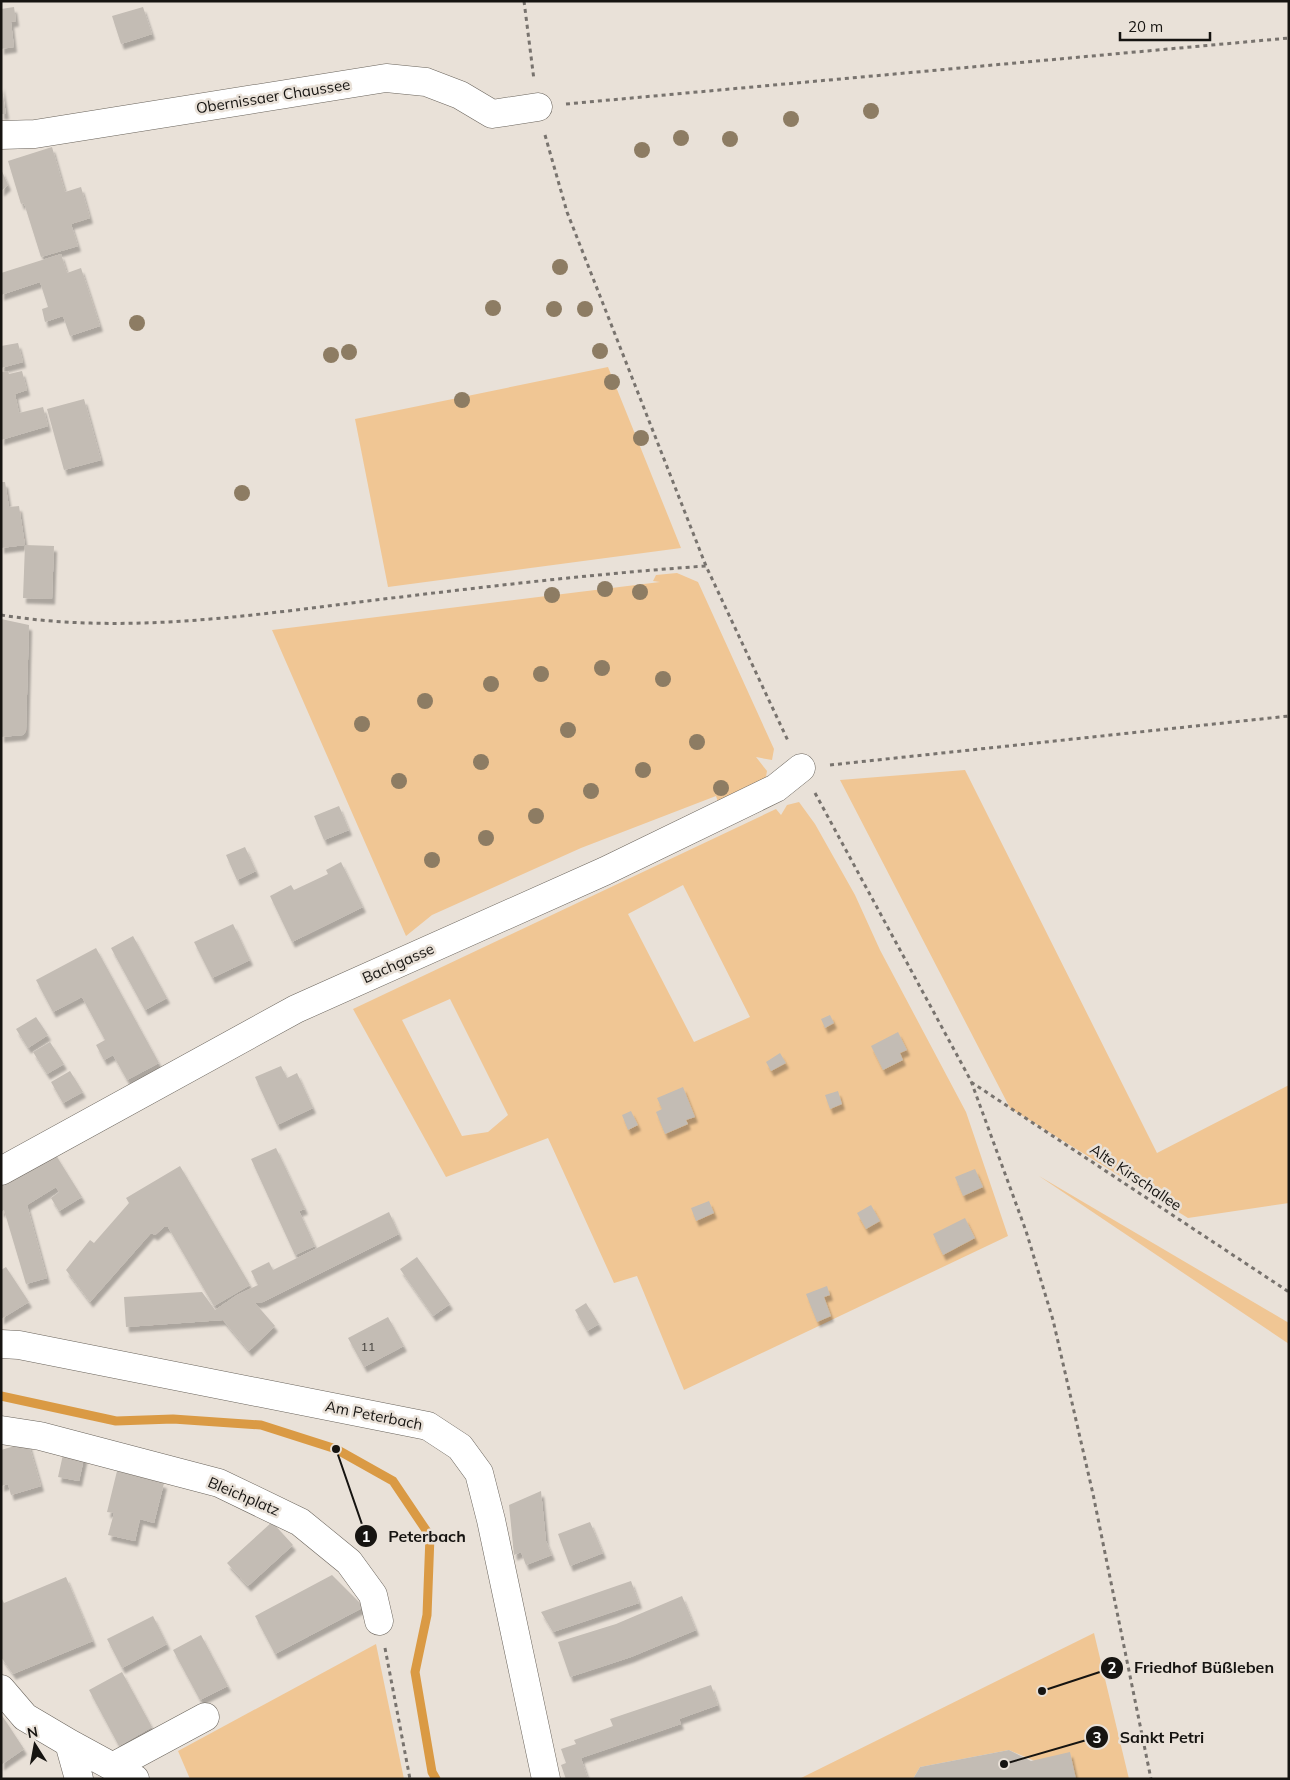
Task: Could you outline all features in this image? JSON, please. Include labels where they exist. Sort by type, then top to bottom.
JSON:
[{"type":"street","name":"Obernissaer Chaussee","points":[[1,135],[35,134],[386,78],[426,82],[460,95],[492,114],[538,107]]},
{"type":"street","name":"Bachgasse","points":[[1,1171],[296,1009],[614,866],[776,788],[801,768]]},
{"type":"street","name":"Am Peterbach","points":[[1,1344],[18,1345],[428,1426],[460,1447],[479,1473],[492,1520],[546,1779]]},
{"type":"street","name":"Bleichplatz","points":[[1,1430],[40,1436],[219,1483],[300,1522],[349,1562],[373,1595],[379,1621]]},
{"type":"street","points":[[1,1689],[25,1717],[125,1773],[206,1717]]},
{"type":"street","points":[[69,1743],[79,1779]]},
{"type":"path","points":[[524,1],[538,107],[567,212],[706,566],[801,768],[971,1081],[1026,1231],[1052,1320],[1093,1494],[1151,1779]]},
{"type":"path","points":[[538,107],[1289,38]]},
{"type":"path","points":[[1,614],[44,621],[185,621],[262,616],[572,577],[706,566]]},
{"type":"path","points":[[801,768],[1289,716]]},
{"type":"path","name":"Alte Kirschallee","points":[[971,1081],[1289,1292]]},
{"type":"path","points":[[379,1621],[410,1779]]},
{"type":"shaded area","points":[[608,367],[681,548],[388,587],[355,419]]},
{"type":"shaded area","points":[[677,573],[698,582],[774,749],[772,760],[756,757],[767,771],[765,782],[719,805],[716,796],[581,848],[432,915],[406,936],[272,630],[660,582],[653,581],[656,575]]},
{"type":"shaded area","points":[[965,770],[1157,1153],[1289,1085],[1289,1203],[1188,1218],[1010,1108],[840,780]]},
{"type":"shaded area","points":[[799,802],[815,824],[855,895],[880,950],[966,1112],[1008,1236],[684,1390],[637,1276],[614,1283],[548,1138],[446,1177],[353,1009],[776,809],[781,815],[787,805]],"holes":[[[683,885],[750,1017],[694,1042],[628,914]],[[450,999],[508,1115],[488,1132],[462,1136],[402,1020]]]},
{"type":"shaded area","points":[[1039,1176],[1289,1323],[1289,1344]]},
{"type":"shaded area","points":[[1094,1633],[1129,1779],[1076,1779],[1009,1750],[920,1767],[913,1779],[799,1779]]},
{"type":"shaded area","points":[[376,1644],[404,1779],[190,1779],[178,1751]]},
{"type":"building","points":[[14,7],[16,21],[11,22],[14,47],[1,49],[1,9]]},
{"type":"building","points":[[143,7],[152,34],[121,44],[112,16]]},
{"type":"building","points":[[1,83],[6,114],[1,114]]},
{"type":"building","points":[[52,147],[65,192],[81,187],[90,218],[71,224],[78,246],[41,257],[24,203],[21,204],[8,161]]},
{"type":"building","points":[[1,169],[8,185],[1,191]]},
{"type":"building","points":[[61,254],[67,273],[81,268],[100,326],[70,336],[63,316],[45,322],[42,309],[48,307],[40,282],[1,295],[1,273]]},
{"type":"building","points":[[18,343],[23,362],[1,368],[1,346]]},
{"type":"building","points":[[8,371],[9,374],[22,371],[27,390],[15,394],[19,413],[43,407],[48,426],[1,440],[1,372]]},
{"type":"building","points":[[84,399],[101,460],[64,470],[47,409]]},
{"type":"building","points":[[1,482],[5,482],[9,507],[19,506],[25,545],[1,548]]},
{"type":"building","points":[[25,545],[54,546],[52,599],[23,598]]},
{"type":"building","points":[[1,619],[29,625],[26,731],[23,735],[1,737]]},
{"type":"building","points":[[339,806],[349,830],[324,840],[314,816]]},
{"type":"building","points":[[245,847],[256,871],[237,880],[226,855]]},
{"type":"building","points":[[341,862],[363,907],[292,942],[270,896],[291,885],[294,890],[328,874],[326,870]]},
{"type":"building","points":[[233,924],[250,960],[212,978],[194,942]]},
{"type":"building","points":[[133,936],[167,998],[145,1010],[111,948]]},
{"type":"building","points":[[96,948],[159,1063],[127,1080],[113,1055],[104,1060],[96,1045],[105,1040],[82,997],[53,1012],[36,980]]},
{"type":"building","points":[[830,1015],[834,1023],[825,1028],[821,1019]]},
{"type":"building","points":[[36,1017],[48,1035],[28,1048],[16,1029]]},
{"type":"building","points":[[898,1032],[907,1050],[900,1053],[903,1060],[883,1070],[871,1046]]},
{"type":"building","points":[[50,1042],[64,1064],[47,1074],[33,1052]]},
{"type":"building","points":[[780,1053],[786,1063],[771,1071],[766,1062]]},
{"type":"building","points":[[281,1066],[287,1078],[297,1073],[313,1108],[277,1125],[255,1077]]},
{"type":"building","points":[[70,1071],[83,1092],[63,1103],[51,1082]]},
{"type":"building","points":[[683,1087],[695,1117],[686,1120],[688,1124],[665,1134],[656,1112],[662,1109],[657,1098]]},
{"type":"building","points":[[838,1091],[842,1104],[830,1109],[825,1095]]},
{"type":"building","points":[[631,1111],[638,1125],[628,1130],[622,1115]]},
{"type":"building","points":[[276,1148],[305,1209],[299,1211],[315,1246],[295,1255],[251,1159]]},
{"type":"building","points":[[52,1149],[82,1197],[59,1211],[51,1198],[59,1192],[56,1187],[27,1205],[47,1278],[26,1284],[4,1210],[1,1212],[1,1182]]},
{"type":"building","points":[[180,1166],[250,1285],[214,1306],[168,1227],[164,1227],[155,1235],[151,1233],[90,1302],[66,1270],[90,1240],[94,1243],[129,1203],[126,1198]]},
{"type":"building","points":[[975,1169],[983,1187],[963,1196],[955,1177]]},
{"type":"building","points":[[709,1201],[714,1213],[696,1221],[691,1208]]},
{"type":"building","points":[[871,1205],[880,1221],[866,1229],[857,1213]]},
{"type":"building","points":[[389,1212],[399,1234],[263,1302],[255,1303],[275,1326],[249,1351],[223,1320],[126,1327],[124,1297],[202,1292],[215,1310],[237,1295],[258,1285],[251,1271],[269,1262],[273,1270]]},
{"type":"building","points":[[965,1218],[975,1238],[943,1255],[933,1234]]},
{"type":"building","points":[[417,1257],[450,1304],[433,1316],[400,1269]]},
{"type":"building","points":[[6,1267],[29,1302],[1,1319],[1,1270]]},
{"type":"building","points":[[827,1286],[830,1295],[824,1297],[831,1316],[817,1322],[806,1294]]},
{"type":"building","points":[[586,1303],[599,1324],[587,1331],[575,1310]]},
{"type":"building","points":[[388,1317],[404,1346],[364,1367],[348,1338]]},
{"type":"building","points":[[28,1442],[41,1486],[11,1495],[8,1484],[1,1486],[1,1450]]},
{"type":"building","points":[[64,1450],[85,1454],[79,1481],[58,1477]]},
{"type":"building","points":[[117,1471],[164,1483],[154,1523],[140,1519],[135,1541],[108,1535],[114,1513],[107,1512]]},
{"type":"building","points":[[541,1491],[546,1541],[552,1555],[526,1565],[521,1552],[514,1555],[509,1505]]},
{"type":"building","points":[[272,1522],[293,1545],[248,1586],[227,1563]]},
{"type":"building","points":[[590,1522],[603,1553],[570,1566],[558,1534]]},
{"type":"building","points":[[332,1575],[364,1607],[275,1654],[255,1616]]},
{"type":"building","points":[[66,1577],[93,1641],[13,1674],[1,1657],[1,1597],[4,1603]]},
{"type":"building","points":[[631,1581],[639,1603],[553,1632],[541,1612]]},
{"type":"building","points":[[682,1596],[696,1630],[631,1657],[570,1677],[558,1642],[616,1624]]},
{"type":"building","points":[[153,1616],[167,1644],[122,1668],[107,1639]]},
{"type":"building","points":[[201,1635],[228,1686],[200,1700],[173,1650]]},
{"type":"building","points":[[122,1672],[152,1727],[119,1746],[89,1690]]},
{"type":"building","points":[[711,1685],[718,1705],[679,1719],[681,1724],[581,1758],[588,1779],[566,1779],[561,1765],[566,1763],[561,1749],[576,1744],[574,1740],[613,1726],[610,1719]]},
{"type":"building","points":[[1,1714],[24,1749],[1,1765]]},
{"type":"building","points":[[1009,1750],[1031,1761],[1070,1752],[1076,1779],[913,1779],[920,1767]]},
{"type":"waterway","points":[[1,1396],[116,1421],[173,1419],[261,1425],[336,1449],[393,1481],[430,1536],[427,1615],[415,1672],[432,1772],[436,1779]]},
{"type":"place","name":"Peterbach","points":[[336,1449]]},
{"type":"place","name":"Friedhof Büßleben","points":[[1042,1691]]},
{"type":"place","name":"Sankt Petri","points":[[1004,1764]]}]
